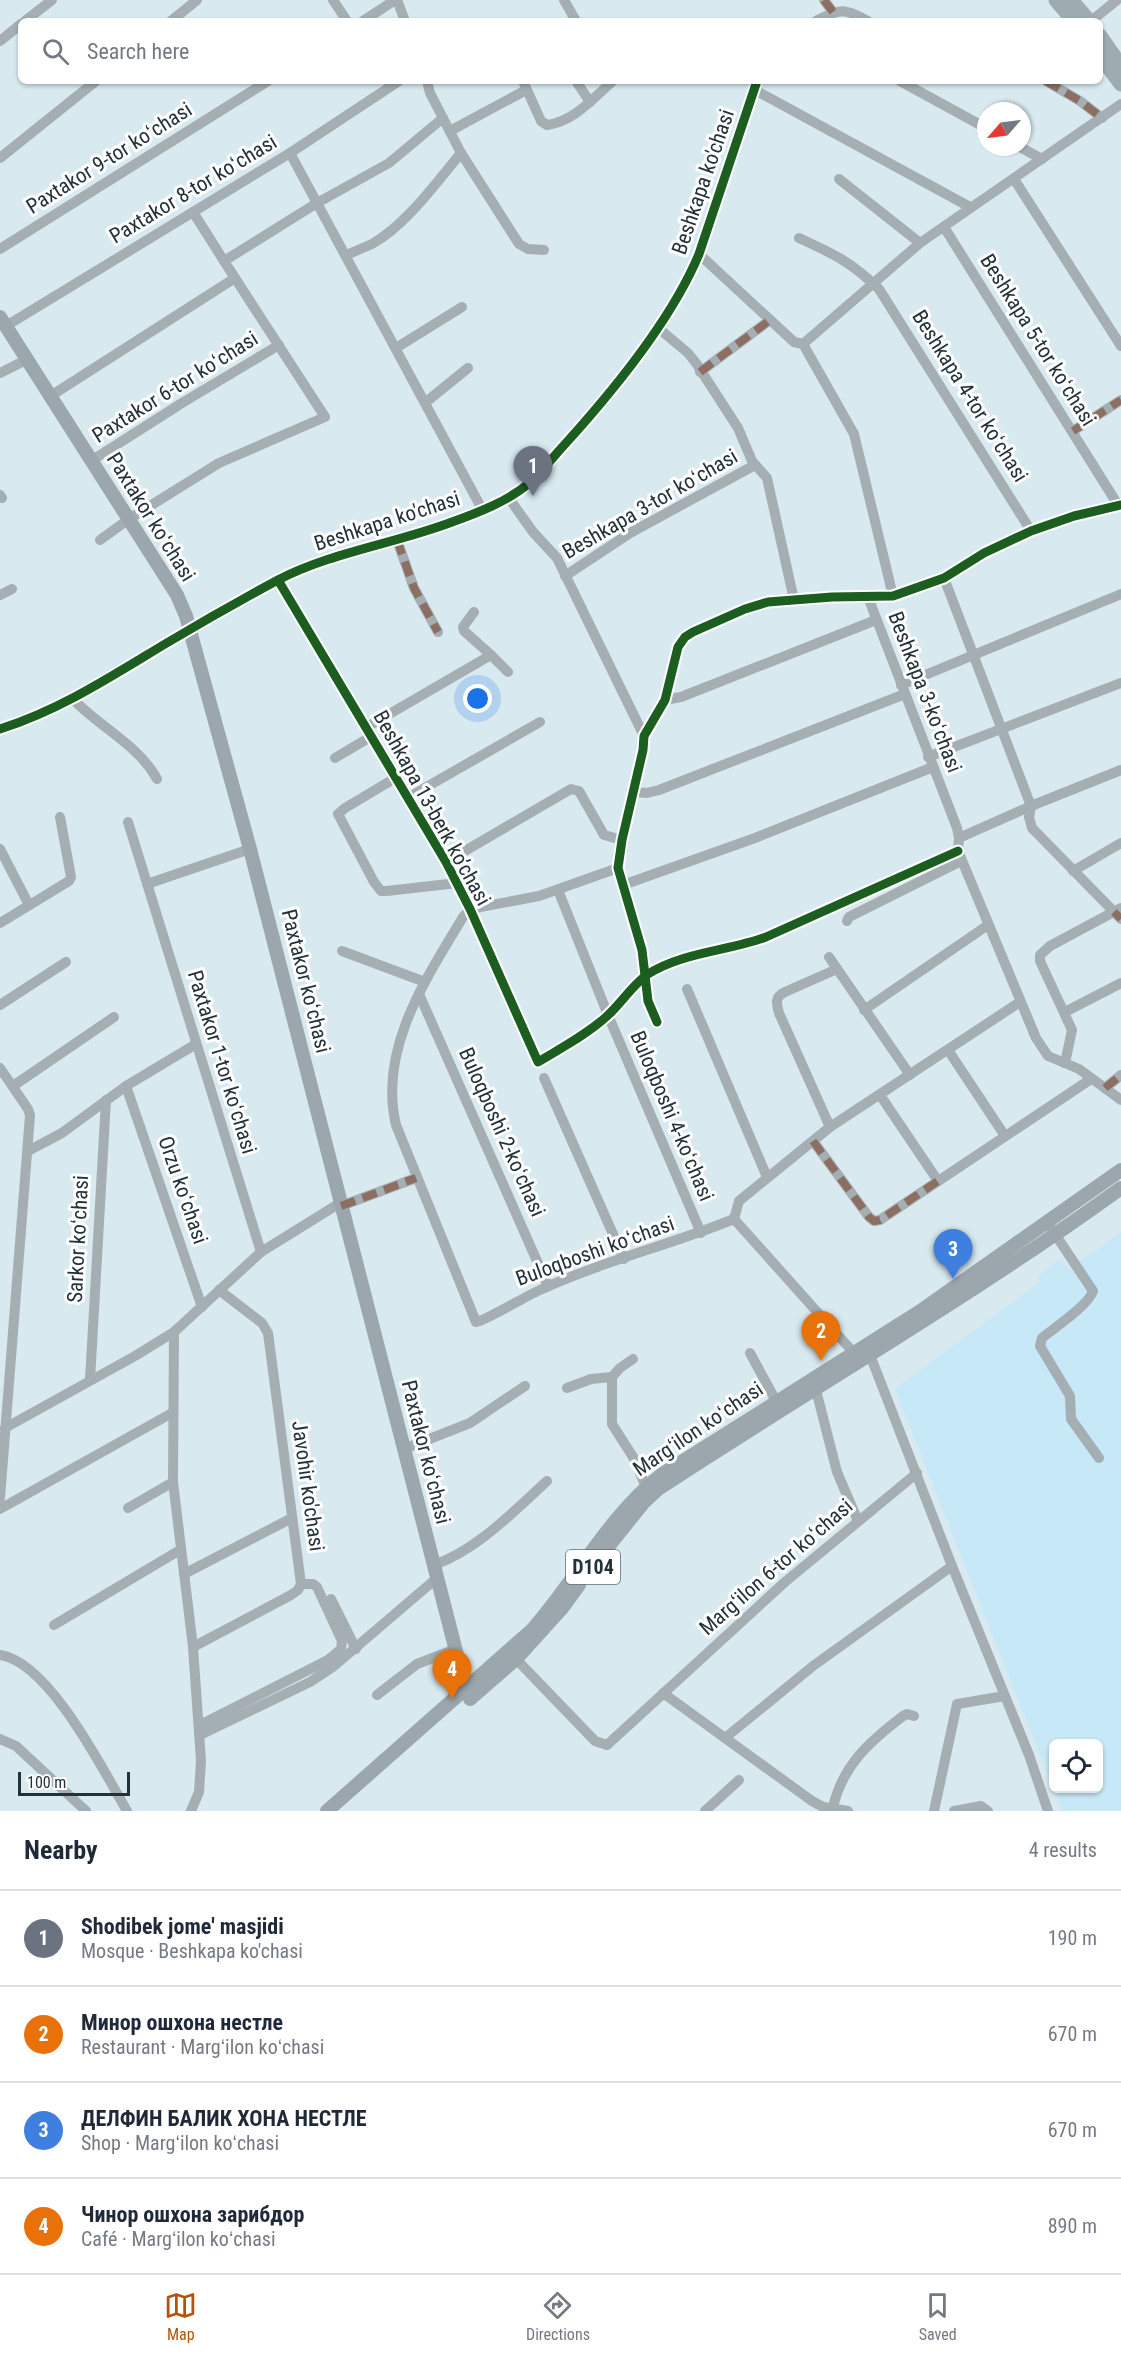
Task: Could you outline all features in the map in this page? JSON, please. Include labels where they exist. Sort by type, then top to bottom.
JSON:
[{"type":"highway","points":[[1056,0],[1071,18]]},
{"type":"highway","points":[[1071,0],[1087,18]]},
{"type":"highway","points":[[1103,40],[1121,66]]},
{"type":"highway","points":[[1103,60],[1121,84]]},
{"type":"main road","name":"Paxtakor koʻchasi","points":[[3,322],[177,595],[190,629],[250,849],[468,1694]]},
{"type":"main road","name":"Margʻilon koʻchasi","points":[[340,1811],[468,1694],[532,1630],[625,1508],[661,1474],[919,1312],[1121,1170]]},
{"type":"main road","name":"Margʻilon koʻchasi","points":[[327,1811],[468,1694],[516,1659],[563,1607],[628,1521],[658,1489],[946,1309],[1121,1188]]},
{"type":"street","points":[[29,18],[52,0]]},
{"type":"street","points":[[175,18],[197,0]]},
{"type":"street","points":[[333,0],[345,18]]},
{"type":"street","points":[[368,18],[396,0],[404,18]]},
{"type":"street","points":[[564,0],[574,18]]},
{"type":"street","points":[[824,0],[833,12]]},
{"type":"street","points":[[1094,18],[1117,0]]},
{"type":"street","points":[[822,18],[842,10],[863,18]]},
{"type":"street","points":[[0,41],[18,26]]},
{"type":"street","points":[[0,158],[92,84]]},
{"type":"street","name":"Paxtakor 9-tor koʻchasi","points":[[0,249],[263,84]]},
{"type":"street","name":"Paxtakor 8-tor koʻchasi","points":[[3,322],[193,212],[290,153],[394,84]]},
{"type":"street","points":[[428,84],[461,153],[519,244],[528,249],[544,250]]},
{"type":"street","points":[[578,84],[590,102]]},
{"type":"street","points":[[450,131],[525,85],[541,122],[547,125],[570,117],[610,84]]},
{"type":"street","points":[[905,84],[977,123]]},
{"type":"street","points":[[1051,84],[1080,101],[1102,118]]},
{"type":"street","points":[[755,85],[970,207]]},
{"type":"street","name":"Beshkapa ko'chasi","points":[[0,729],[37,716],[73,699],[190,629],[313,563],[453,522],[508,497],[528,484],[591,415],[657,327],[699,254],[755,85]]},
{"type":"street","points":[[803,344],[920,243],[1121,104]]},
{"type":"street","points":[[224,261],[317,203],[389,163],[443,118]]},
{"type":"street","points":[[290,153],[482,509]]},
{"type":"street","points":[[345,255],[373,243],[392,229],[461,153]]},
{"type":"street","points":[[1031,153],[1042,159]]},
{"type":"street","points":[[839,179],[920,243]]},
{"type":"street","points":[[1014,179],[1121,346]]},
{"type":"street","name":"Paxtakor 6-tor koʻchasi","points":[[129,519],[219,463],[325,417],[193,212]]},
{"type":"street","name":"Beshkapa 5-tor koʻchasi","points":[[944,227],[1119,505]]},
{"type":"street","name":"Beshkapa 4-tor koʻchasi","points":[[799,238],[842,257],[873,283],[885,298],[1031,531]]},
{"type":"street","points":[[699,254],[794,342],[803,344],[854,434],[892,596]]},
{"type":"street","points":[[49,397],[236,278]]},
{"type":"street","points":[[396,348],[462,307]]},
{"type":"street","points":[[700,372],[770,320]]},
{"type":"street","name":"Beshkapa 3-tor koʻchasi","points":[[657,327],[688,353],[738,428],[755,465],[763,471],[770,487],[794,600]]},
{"type":"street","name":"Paxtakor 6-tor koʻchasi","points":[[91,461],[279,345]]},
{"type":"street","points":[[0,373],[26,360]]},
{"type":"street","points":[[426,402],[468,368]]},
{"type":"street","points":[[1073,431],[1121,400]]},
{"type":"street","name":"Beshkapa 3-tor koʻchasi","points":[[565,576],[630,533],[755,465]]},
{"type":"street","name":"Beshkapa 3-tor koʻchasi","points":[[508,497],[533,532],[557,558],[644,736]]},
{"type":"street","points":[[868,597],[892,596],[944,578],[984,553],[1031,531],[1074,516],[1119,505]]},
{"type":"street","points":[[100,540],[129,519]]},
{"type":"street","points":[[397,540],[414,588],[438,632]]},
{"type":"street","points":[[944,578],[1030,806],[1029,817],[1034,832],[1119,913],[1050,946],[1040,955],[1040,961],[1072,1030],[1065,1062]]},
{"type":"street","name":"Beshkapa 13-berk koʼchasi","points":[[278,580],[446,862],[470,909],[538,1062],[596,1026],[608,1015]]},
{"type":"street","points":[[0,595],[12,589]]},
{"type":"street","points":[[635,792],[647,793],[658,790],[903,689],[974,656],[1121,594]]},
{"type":"street","name":"Beshkapa 3-koʻchasi","points":[[657,1022],[648,1001],[647,975],[642,950],[618,868],[622,840],[635,792],[644,736],[665,700],[678,647],[685,637],[745,609],[768,602],[868,597],[959,838],[960,856]]},
{"type":"street","points":[[474,612],[463,627],[464,631],[508,672]]},
{"type":"street","points":[[665,700],[681,697],[876,620]]},
{"type":"street","name":"Beshkapa 13-berk koʼchasi","points":[[335,758],[370,732],[491,655]]},
{"type":"street","points":[[928,756],[1121,683]]},
{"type":"street","points":[[73,699],[94,720],[144,759],[157,778]]},
{"type":"street","name":"Beshkapa 13-berk koʼchasi","points":[[409,797],[540,722]]},
{"type":"street","points":[[623,885],[755,838],[933,767]]},
{"type":"street","points":[[959,838],[1030,806],[1121,770]]},
{"type":"street","name":"Beshkapa 13-berk koʼchasi","points":[[397,777],[338,814],[374,882],[381,891],[457,884]]},
{"type":"street","name":"Beshkapa 13-berk koʼchasi","points":[[446,862],[571,789],[579,791],[604,835],[622,840]]},
{"type":"street","points":[[0,923],[71,878],[60,817]]},
{"type":"street","name":"Paxtakor 1-tor koʻchasi","points":[[128,822],[261,1252]]},
{"type":"street","points":[[1073,871],[1121,843]]},
{"type":"street","points":[[0,849],[29,905]]},
{"type":"street","points":[[147,884],[250,849]]},
{"type":"street","points":[[847,921],[849,917],[960,856]]},
{"type":"street","points":[[960,856],[1042,1050],[1053,1059],[1065,1062],[1121,1100]]},
{"type":"street","points":[[608,1015],[647,975],[688,957],[747,944],[766,937],[960,856]]},
{"type":"street","name":"Beshkapa 13-berk koʼchasi","points":[[473,1319],[416,1178],[393,1113],[396,1053],[403,1030],[425,982],[470,909],[558,890],[618,868]]},
{"type":"street","name":"Buloqboshi 4-koʻchasi","points":[[558,890],[700,1233]]},
{"type":"street","points":[[864,1010],[988,925]]},
{"type":"street","points":[[342,951],[425,982]]},
{"type":"street","points":[[829,957],[910,1075]]},
{"type":"street","points":[[0,1005],[66,962]]},
{"type":"street","points":[[830,1127],[779,1013],[776,1000],[785,992],[837,969]]},
{"type":"street","points":[[1065,1012],[1121,983]]},
{"type":"street","points":[[687,989],[767,1178]]},
{"type":"street","name":"Buloqboshi 2-koʻchasi","points":[[419,994],[548,1286]]},
{"type":"street","points":[[853,1352],[734,1219],[739,1201],[830,1127],[1020,1002]]},
{"type":"street","points":[[13,1086],[114,1017]]},
{"type":"street","points":[[28,1151],[62,1133],[126,1086],[196,1044]]},
{"type":"street","points":[[948,1050],[1005,1136]]},
{"type":"street","points":[[0,1068],[30,1115],[3,1414],[5,1428],[0,1498]]},
{"type":"street","points":[[1105,1088],[1121,1075]]},
{"type":"street","points":[[544,1078],[624,1259]]},
{"type":"street","points":[[813,1141],[869,1217],[874,1221],[880,1220],[1090,1079]]},
{"type":"street","name":"Orzu koʻchasi","points":[[126,1086],[202,1307]]},
{"type":"street","points":[[879,1095],[938,1181]]},
{"type":"street","name":"Sarkor koʻchasi","points":[[90,1380],[106,1100]]},
{"type":"street","points":[[5,1428],[174,1332],[261,1252],[341,1204],[416,1178]]},
{"type":"street","name":"Buloqboshi koʻchasi","points":[[473,1319],[476,1322],[483,1321],[512,1303],[568,1277],[700,1233],[734,1219]]},
{"type":"street","points":[[1047,1222],[1094,1291],[1083,1304],[1042,1338],[1040,1346],[1070,1396],[1071,1419],[1099,1458]]},
{"type":"street","name":"Javohir ko'chasi","points":[[193,1647],[291,1595],[298,1590],[301,1584],[268,1333],[262,1323],[219,1290]]},
{"type":"street","points":[[174,1332],[173,1482],[193,1647],[200,1730],[201,1761],[198,1792],[191,1811]]},
{"type":"street","points":[[750,1353],[776,1401]]},
{"type":"street","points":[[870,1355],[1048,1811]]},
{"type":"street","points":[[633,1359],[612,1377],[612,1424],[633,1457],[646,1487]]},
{"type":"street","points":[[567,1388],[591,1379],[612,1377]]},
{"type":"street","points":[[404,1449],[470,1423],[525,1386]]},
{"type":"street","points":[[816,1390],[837,1472],[858,1521]]},
{"type":"street","points":[[0,1509],[172,1413]]},
{"type":"street","name":"Margʻilon 6-tor koʻchasi","points":[[516,1659],[588,1733],[604,1746],[785,1582],[917,1473]]},
{"type":"street","points":[[200,1730],[310,1682],[356,1649],[435,1571],[510,1515],[547,1480]]},
{"type":"street","points":[[128,1508],[173,1482]]},
{"type":"street","points":[[184,1574],[292,1518]]},
{"type":"street","points":[[54,1625],[180,1550]]},
{"type":"street","points":[[725,1738],[813,1666],[952,1566]]},
{"type":"street","points":[[301,1584],[323,1587],[356,1649]]},
{"type":"street","points":[[200,1730],[337,1655],[342,1641],[317,1587]]},
{"type":"street","points":[[377,1695],[417,1664],[456,1649]]},
{"type":"street","points":[[0,1655],[19,1660],[56,1698],[78,1727],[127,1811]]},
{"type":"street","points":[[663,1693],[812,1801],[825,1808],[848,1811]]},
{"type":"street","points":[[934,1811],[957,1704],[1005,1696]]},
{"type":"street","points":[[825,1808],[842,1778],[868,1745],[903,1716],[907,1714],[914,1716]]},
{"type":"street","points":[[0,1739],[16,1746],[86,1811]]},
{"type":"street","points":[[705,1811],[739,1780]]},
{"type":"street","points":[[954,1811],[975,1806],[981,1806],[988,1811]]},
{"type":"shaded area","points":[[1121,1232],[1121,1811],[1062,1811],[1055,1793],[1103,1793],[1103,1739],[1049,1739],[1049,1778],[895,1389],[1041,1281],[1037,1276],[1060,1259],[1070,1269]]},
{"type":"marked path","points":[[824,0],[833,12]]},
{"type":"marked path","points":[[1051,84],[1080,101],[1102,118]]},
{"type":"marked path","points":[[700,372],[770,320]]},
{"type":"marked path","points":[[1073,431],[1121,400]]},
{"type":"marked path","points":[[397,540],[414,588],[438,632]]},
{"type":"marked path","points":[[1114,912],[1121,919]]},
{"type":"marked path","points":[[1105,1088],[1121,1075]]},
{"type":"marked path","points":[[813,1141],[874,1221],[880,1220],[938,1181]]},
{"type":"marked path","points":[[341,1206],[416,1178]]},
{"type":"cycle path","points":[[0,729],[65,702],[220,612],[297,571],[462,518],[502,501],[529,483],[622,377],[673,304],[699,254],[756,84]]},
{"type":"cycle path","points":[[657,1022],[648,1001],[642,950],[618,868],[644,736],[665,700],[678,647],[685,637],[745,609],[768,602],[832,597],[893,596],[944,578],[984,553],[1031,531],[1074,516],[1121,505]]},
{"type":"cycle path","points":[[278,580],[446,862],[470,909],[538,1062],[598,1024],[648,974],[691,956],[766,937],[958,851]]},
{"type":"place","name":"Shodibek jome' masjidi","points":[[533,496]]},
{"type":"place","name":"ДЕЛФИН БАЛИК ХОНА НЕСТЛЕ","points":[[953,1279]]},
{"type":"place","name":"Минор ошхона нестле","points":[[821,1361]]},
{"type":"place","name":"Чинор ошхона зарибдор","points":[[452,1699]]}]
